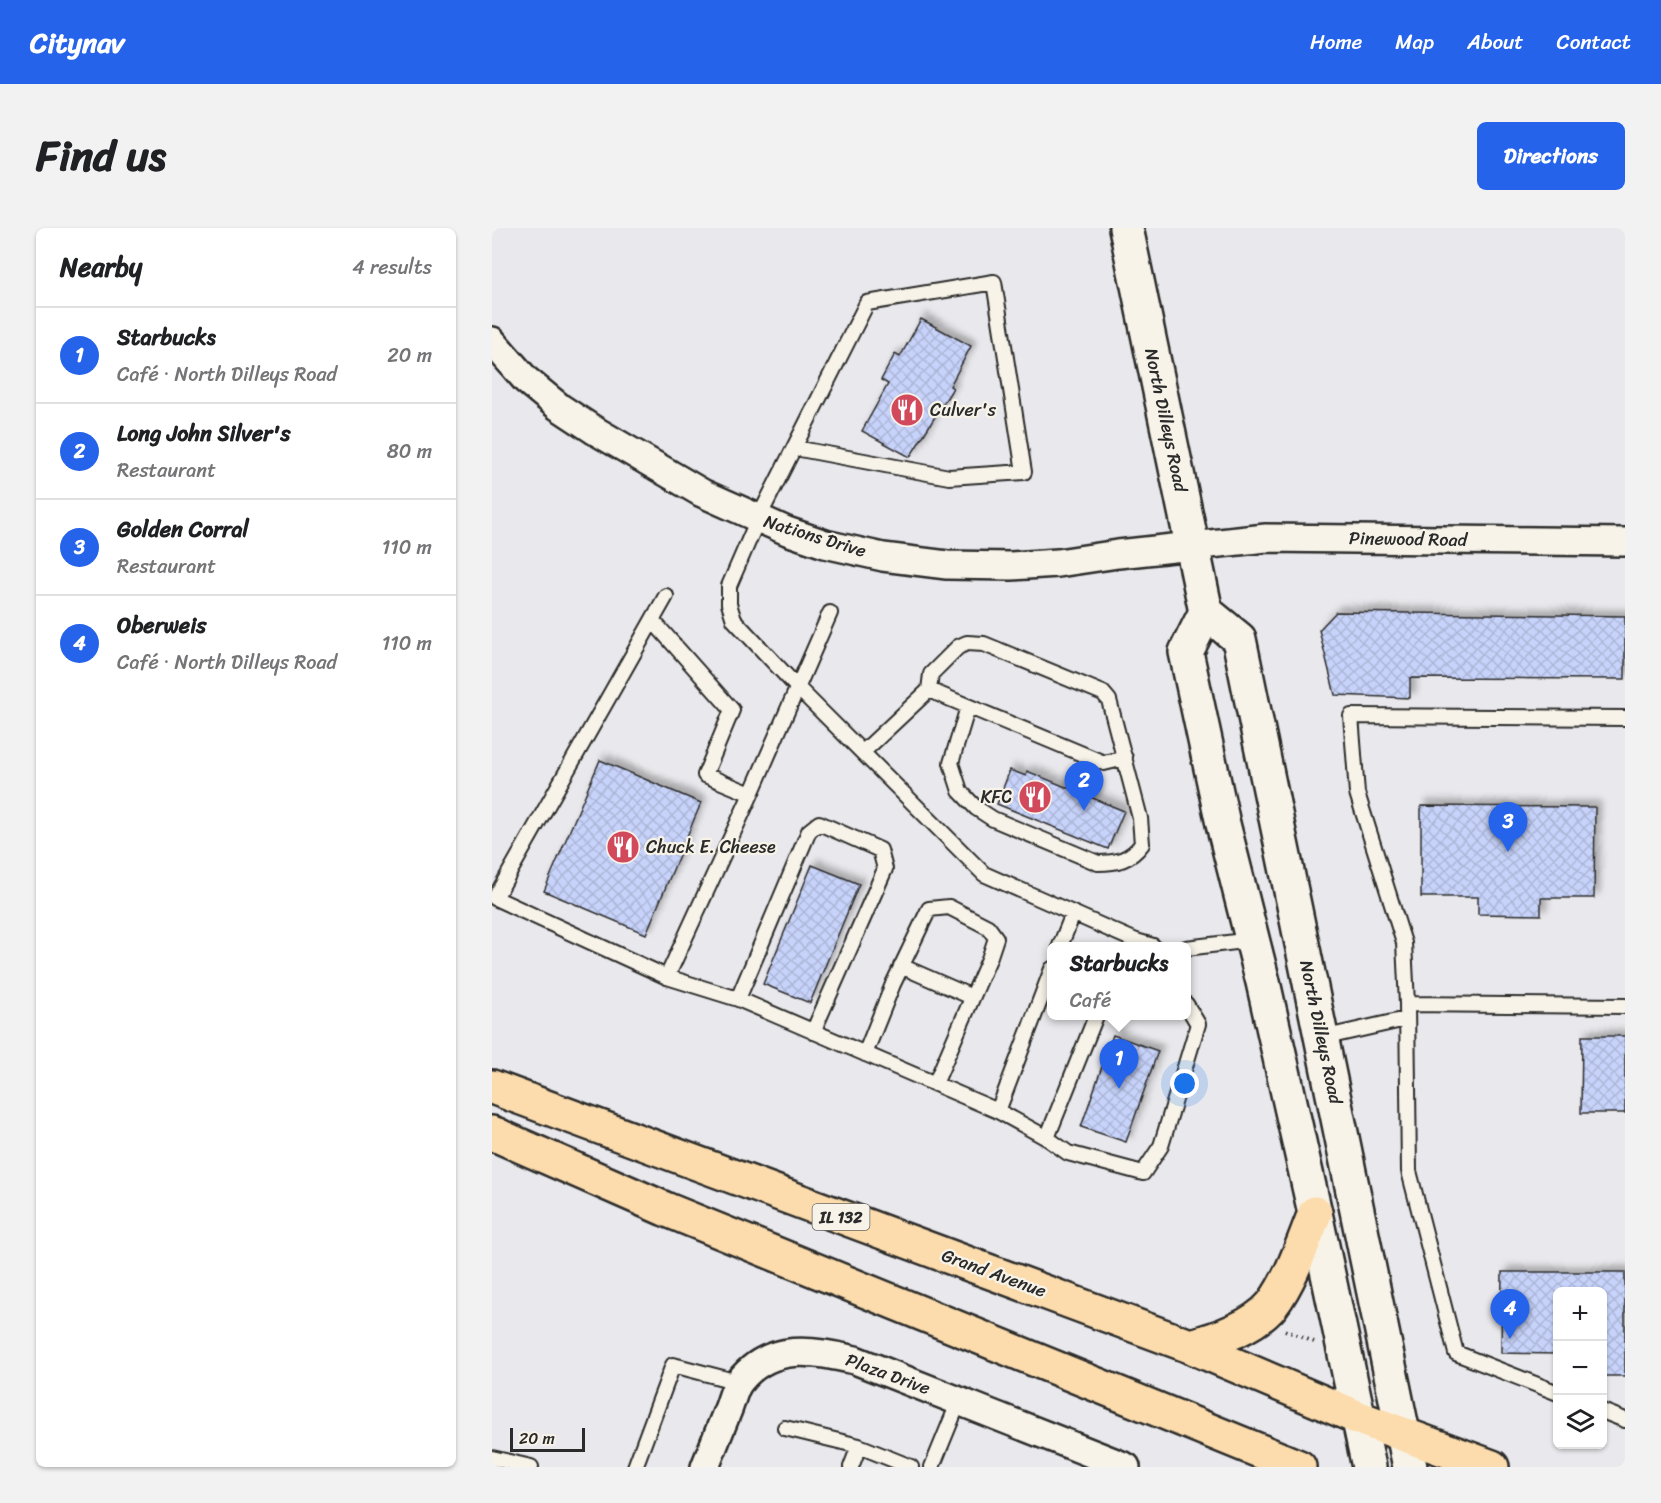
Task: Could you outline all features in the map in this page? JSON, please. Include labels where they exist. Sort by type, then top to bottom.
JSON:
[{"type":"main road","name":"Grand Avenue","points":[[492,1087],[1190,1346],[1359,1418],[1407,1451],[1492,1467]]},
{"type":"main road","points":[[494,1134],[665,1209],[1299,1467]]},
{"type":"main road","points":[[1190,1346],[1226,1335],[1250,1322],[1271,1306],[1285,1284],[1316,1213]]},
{"type":"street","name":"North Dilleys Road","points":[[1126,228],[1206,612],[1239,639],[1407,1451]]},
{"type":"street","name":"Nations Drive","points":[[492,341],[526,380],[559,407],[594,430],[702,493],[758,519],[825,544],[883,557],[947,565],[1011,566],[1058,563],[1192,545]]},
{"type":"street","name":"Pinewood Road","points":[[1192,545],[1266,538],[1625,542]]},
{"type":"street","points":[[1206,612],[1186,652],[1223,825],[1316,1213],[1368,1467]]},
{"type":"street","name":"Plaza Drive","points":[[705,1467],[738,1382],[754,1367],[778,1353],[814,1351],[855,1360],[1126,1467]]},
{"type":"lane","points":[[795,448],[949,477],[1024,472],[993,282],[867,303],[758,519],[729,586],[729,604],[734,620],[797,687],[984,874],[1139,942]]},
{"type":"lane","points":[[666,596],[495,898],[667,977],[738,999],[998,1111],[1047,1138],[1068,1153],[1143,1173],[1161,1146],[1198,1024],[1191,1012]]},
{"type":"lane","points":[[667,977],[751,794],[830,613]]},
{"type":"lane","points":[[653,621],[732,710],[705,776],[751,794]]},
{"type":"lane","points":[[863,752],[928,690],[931,674],[958,647],[967,643],[984,644],[1103,693],[1109,700],[1140,818],[1142,844],[1134,854],[1114,863],[1098,863],[993,819],[976,808],[960,791],[951,763],[968,707]]},
{"type":"lane","points":[[928,690],[1104,763],[1125,758]]},
{"type":"lane","points":[[1553,1391],[1456,1353],[1409,1171],[1404,943],[1357,793],[1351,716],[1625,718]]},
{"type":"lane","points":[[738,999],[809,831],[819,823],[880,850],[885,869],[813,1032]]},
{"type":"lane","points":[[865,1054],[901,966],[929,909],[949,907],[988,927],[996,938],[935,1084]]},
{"type":"lane","points":[[1062,942],[1073,914]]},
{"type":"lane","points":[[1191,947],[1252,940]]},
{"type":"lane","points":[[901,966],[972,997]]},
{"type":"lane","points":[[998,1111],[1047,982]]},
{"type":"lane","points":[[1407,1004],[1625,1006]]},
{"type":"lane","points":[[1322,1038],[1406,1018]]},
{"type":"lane","points":[[1047,1138],[1094,1020]]},
{"type":"lane","points":[[635,1467],[673,1365],[738,1382]]},
{"type":"lane","points":[[932,1467],[959,1401]]},
{"type":"lane","points":[[1607,1413],[1625,1420]]},
{"type":"lane","points":[[785,1428],[859,1446],[911,1467]]},
{"type":"lane","points":[[851,1467],[859,1446]]},
{"type":"lane","points":[[492,1458],[531,1467]]},
{"type":"path","points":[[1285,1329],[1317,1343]]},
{"type":"building","name":"Culver's","points":[[921,319],[971,346],[950,386],[953,388],[910,457],[862,431],[888,384],[881,380],[895,354],[900,357]]},
{"type":"building","points":[[1336,612],[1625,616],[1625,679],[1410,678],[1410,698],[1335,695],[1319,630]]},
{"type":"building","name":"Chuck E. Cheese","points":[[600,760],[701,803],[646,934],[544,891]]},
{"type":"building","points":[[1010,770],[1026,776],[1027,771],[1124,811],[1108,849],[997,804]]},
{"type":"building","points":[[1421,806],[1595,807],[1594,898],[1541,898],[1541,915],[1478,914],[1478,897],[1421,897]]},
{"type":"building","points":[[812,865],[859,884],[810,1003],[763,984]]},
{"type":"building","points":[[1113,1035],[1158,1051],[1126,1142],[1081,1127]]},
{"type":"building","points":[[1582,1036],[1625,1036],[1625,1113],[1581,1113]]},
{"type":"building","points":[[1502,1272],[1625,1272],[1625,1376],[1607,1376],[1607,1287],[1553,1287],[1553,1354],[1501,1353]]},
{"type":"place","name":"Culver's","points":[[907,410]]},
{"type":"place","name":"KFC","points":[[1035,797]]},
{"type":"place","name":"Long John Silver's","points":[[1084,811]]},
{"type":"place","name":"Chuck E. Cheese","points":[[623,847]]},
{"type":"place","name":"Golden Corral","points":[[1508,852]]},
{"type":"place","name":"Starbucks","points":[[1119,1089]]},
{"type":"place","name":"Oberweis","points":[[1510,1339]]}]
